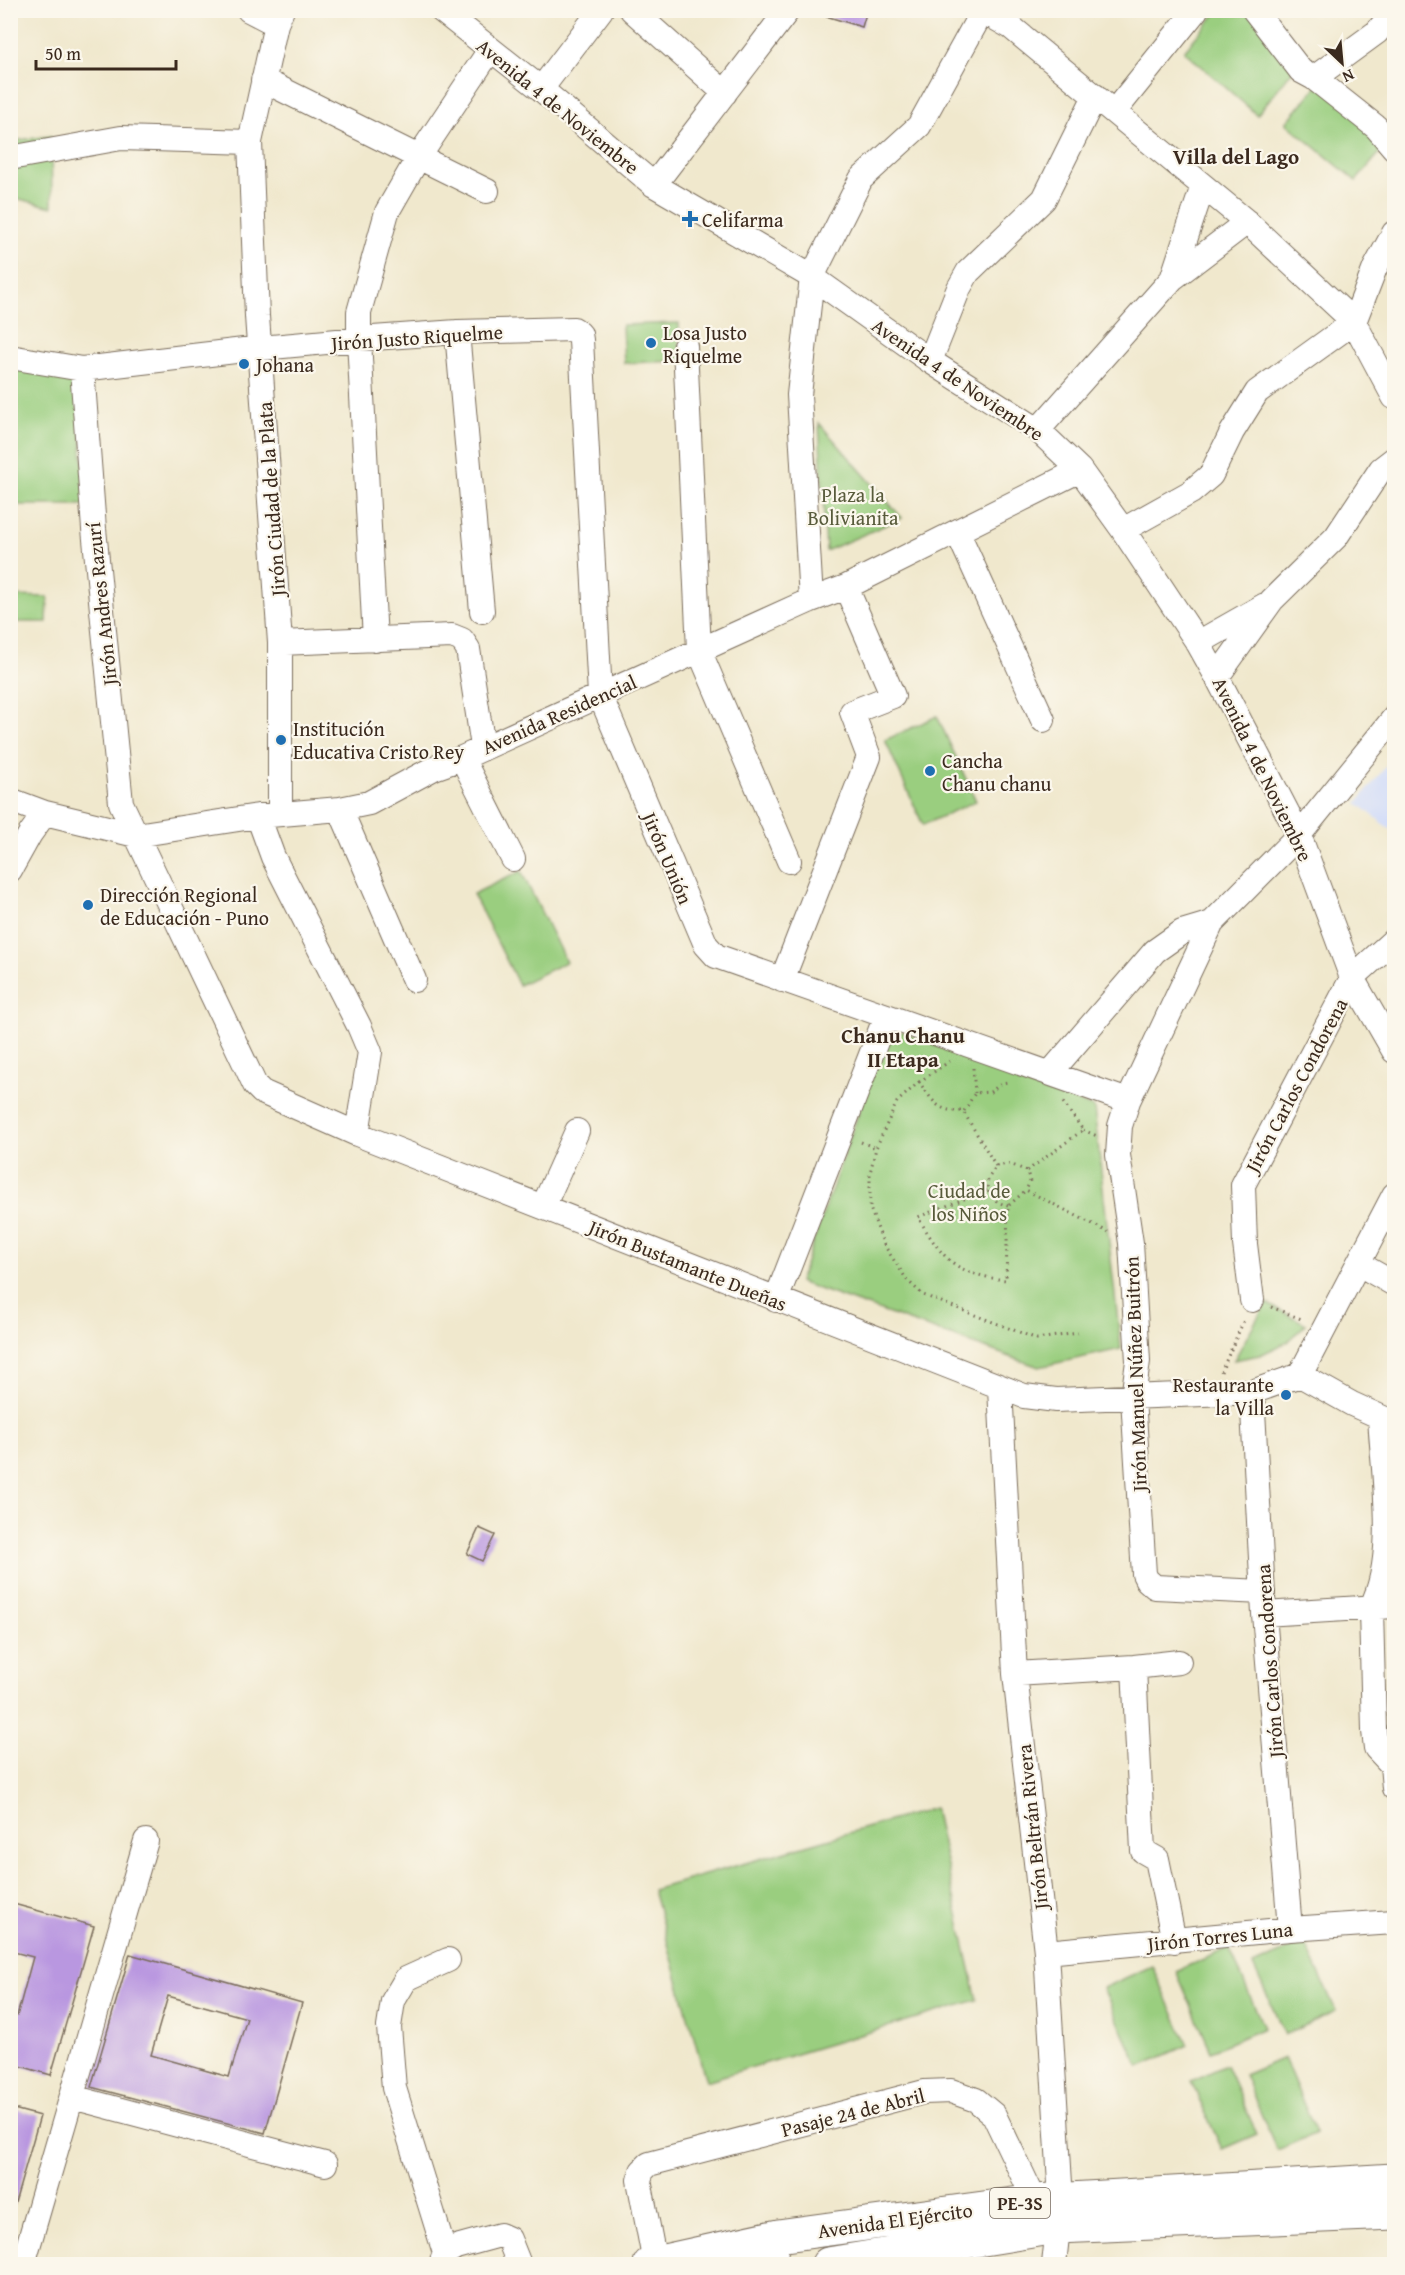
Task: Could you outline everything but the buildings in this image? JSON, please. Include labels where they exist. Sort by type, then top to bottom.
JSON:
[{"type":"highway","name":"Avenida El Ejército","points":[[652,2264],[776,2250],[1051,2210],[1395,2180]]},
{"type":"highway","name":"Avenida El Ejército","points":[[828,2265],[1051,2210],[1395,2213]]},
{"type":"street","points":[[249,10],[279,17]]},
{"type":"street","name":"Avenida 4 de Noviembre","points":[[441,10],[541,89],[654,185],[812,277],[930,361],[1038,430],[1080,470],[1198,643],[1217,677],[1299,835],[1352,978],[1395,1052]]},
{"type":"street","points":[[541,89],[601,10]]},
{"type":"street","points":[[632,10],[725,93]]},
{"type":"street","points":[[654,185],[788,10]]},
{"type":"street","points":[[1114,112],[1196,10]]},
{"type":"street","points":[[1254,10],[1301,71],[1314,78],[1376,127],[1395,148]]},
{"type":"street","points":[[811,600],[799,395],[812,277],[861,179],[919,126],[982,11],[1011,27],[1247,222],[1354,322],[1395,397]]},
{"type":"street","points":[[1314,78],[1377,32],[1395,11]]},
{"type":"street","name":"Jirón Ciudad de la Plata","points":[[269,814],[280,643],[257,316],[250,134],[279,17]]},
{"type":"street","points":[[375,640],[359,312],[387,212],[418,158],[490,50]]},
{"type":"street","points":[[263,81],[487,191]]},
{"type":"street","points":[[930,361],[958,288],[968,272],[1044,199],[1095,96]]},
{"type":"street","points":[[10,158],[121,138],[250,142]]},
{"type":"street","points":[[1172,279],[1203,186]]},
{"type":"street","points":[[1038,430],[1172,279],[1247,222]]},
{"type":"street","points":[[1123,530],[1191,492],[1211,475],[1232,432],[1257,392],[1354,322],[1375,268],[1395,233]]},
{"type":"street","name":"Jirón Justo Riquelme","points":[[10,357],[82,369],[359,339],[457,332],[574,329]]},
{"type":"street","name":"Jirón Unión","points":[[574,329],[580,334],[600,695],[706,945],[716,956],[1128,1101]]},
{"type":"street","points":[[457,332],[482,611]]},
{"type":"street","points":[[685,346],[699,650],[789,861]]},
{"type":"street","name":"Jirón Andres Razurí","points":[[82,369],[94,529],[121,803],[136,835]]},
{"type":"street","points":[[1217,677],[1272,600],[1336,537],[1381,469],[1395,459]]},
{"type":"street","name":"Avenida Residencial","points":[[10,800],[45,813],[136,835],[269,814],[369,803],[435,768],[811,600],[846,587],[1080,470]]},
{"type":"street","points":[[958,533],[1043,720]]},
{"type":"street","points":[[782,980],[869,757],[852,712],[893,696],[846,587]]},
{"type":"street","points":[[1198,643],[1272,600]]},
{"type":"street","points":[[280,643],[452,636],[462,640],[468,649],[473,752],[513,859]]},
{"type":"street","name":"Jirón Manuel Núñez Buitrón","points":[[1264,1603],[1155,1587],[1144,1574],[1133,1398],[1138,1361],[1131,1243],[1118,1155],[1120,1126],[1128,1101],[1212,923],[1299,835],[1395,718]]},
{"type":"street","points":[[340,808],[414,980]]},
{"type":"street","points":[[10,870],[45,813]]},
{"type":"street","points":[[269,814],[273,857],[370,1052],[357,1134]]},
{"type":"street","name":"Jirón Bustamante Dueñas","points":[[136,835],[255,1085],[262,1092],[357,1134],[1024,1396],[1056,1400],[1252,1392],[1300,1375]]},
{"type":"street","points":[[1051,1072],[1155,951],[1182,932],[1212,923]]},
{"type":"street","points":[[1352,978],[1395,940]]},
{"type":"street","name":"Jirón Carlos Condorena","points":[[1252,1300],[1245,1244],[1243,1185],[1352,978]]},
{"type":"street","points":[[776,1300],[886,1016]]},
{"type":"street","points":[[543,1207],[577,1131]]},
{"type":"street","points":[[1395,1195],[1300,1375],[1387,1420],[1387,1537],[1380,1590],[1383,1607],[1376,1748],[1392,1765],[1395,1788]]},
{"type":"street","points":[[1359,1264],[1395,1284]]},
{"type":"street","name":"Jirón Beltrán Rivera","points":[[1000,1388],[1015,1674],[1046,1952],[1054,2265]]},
{"type":"street","name":"Jirón Carlos Condorena","points":[[1252,1392],[1264,1603],[1290,1929]]},
{"type":"street","points":[[1264,1603],[1383,1607]]},
{"type":"street","points":[[1015,1674],[1179,1662]]},
{"type":"street","points":[[1134,1667],[1143,1851],[1157,1859],[1174,1941]]},
{"type":"street","points":[[23,2265],[146,1841]]},
{"type":"street","name":"Jirón Torres Luna","points":[[1046,1952],[1290,1929],[1395,1922]]},
{"type":"street","points":[[448,1960],[406,1979],[393,2001],[389,2027],[394,2088],[443,2259],[456,2247],[500,2235],[509,2239],[519,2265]]},
{"type":"street","name":"Pasaje 24 de Abril","points":[[652,2264],[639,2180],[642,2171],[649,2164],[924,2092],[951,2091],[976,2100],[994,2115],[1051,2210]]},
{"type":"street","points":[[72,2097],[325,2164]]},
{"type":"path","points":[[959,1056],[941,1065],[897,1102],[876,1148],[870,1173],[870,1208],[884,1245],[907,1280],[923,1295],[1037,1339],[1078,1333]]},
{"type":"path","points":[[963,1111],[975,1094],[971,1063]]},
{"type":"path","points":[[919,1082],[935,1103],[948,1112],[963,1111]]},
{"type":"path","points":[[975,1094],[990,1092],[1002,1083],[1011,1082]]},
{"type":"path","points":[[1061,1100],[1083,1130],[1097,1136]]},
{"type":"path","points":[[963,1111],[996,1166]]},
{"type":"path","points":[[1027,1170],[1083,1130]]},
{"type":"path","points":[[859,1141],[876,1148]]},
{"type":"path","points":[[996,1166],[1010,1164],[1027,1170]]},
{"type":"path","points":[[996,1166],[988,1179],[987,1190],[997,1202],[1008,1206]]},
{"type":"path","points":[[987,1190],[918,1217],[936,1248],[957,1268],[984,1278],[1006,1280],[1008,1206],[1026,1190],[1030,1182],[1027,1170]]},
{"type":"path","points":[[1026,1190],[1131,1243]]},
{"type":"path","points":[[1212,1393],[1252,1300],[1326,1329]]},
{"type":"shaded area","points":[[1394,756],[1394,832],[1357,803]]},
{"type":"green space","points":[[1218,11],[1247,11],[1300,61],[1257,115],[1184,51]]},
{"type":"green space","points":[[1325,76],[1394,136],[1356,181],[1286,123]]},
{"type":"green space","points":[[51,136],[52,207],[11,197],[11,141]]},
{"type":"green space","points":[[10,255],[19,257],[13,311],[10,309]]},
{"type":"green space","name":"Losa Justo Riquelme","points":[[679,323],[680,361],[624,363],[622,325]]},
{"type":"green space","points":[[10,358],[77,378],[86,505],[11,505]]},
{"type":"green space","name":"Plaza la Bolivianita","points":[[819,423],[902,518],[826,551]]},
{"type":"green space","points":[[11,596],[48,597],[47,622],[11,622]]},
{"type":"green space","name":"Cancha Chanu chanu","points":[[937,716],[976,801],[923,825],[885,740]]},
{"type":"green space","points":[[521,871],[566,962],[519,985],[473,894]]},
{"type":"green space","name":"Ciudad de los Niños","points":[[889,1027],[1094,1108],[1121,1349],[1039,1367],[799,1282]]},
{"type":"green space","points":[[1266,1303],[1306,1324],[1288,1342],[1260,1355],[1234,1360]]},
{"type":"green space","points":[[934,1808],[977,2000],[706,2081],[653,1890]]},
{"type":"green space","points":[[1305,1942],[1336,2011],[1285,2035],[1253,1965]]},
{"type":"green space","points":[[1229,1948],[1264,2028],[1211,2051],[1176,1971]]},
{"type":"green space","points":[[1152,1966],[1188,2045],[1139,2067],[1103,1988]]},
{"type":"green space","points":[[1284,2058],[1316,2133],[1277,2150],[1244,2075]]},
{"type":"green space","points":[[1226,2065],[1257,2134],[1222,2149],[1191,2081]]},
{"type":"place","name":"Celifarma","points":[[690,219]]},
{"type":"place","name":"Losa Justo Riquelme","points":[[651,343]]},
{"type":"place","name":"Johana","points":[[244,364]]},
{"type":"place","name":"Institución Educativa Cristo Rey","points":[[281,740]]},
{"type":"place","name":"Cancha Chanu chanu","points":[[930,771]]},
{"type":"place","name":"Dirección Regional de Educación - Puno","points":[[88,905]]},
{"type":"place","name":"Restaurante la Villa","points":[[1286,1395]]},
{"type":"district","name":"Villa del Lago","points":[[1236,156]]},
{"type":"district","name":"Chanu Chanu II Etapa","points":[[903,1047]]}]
